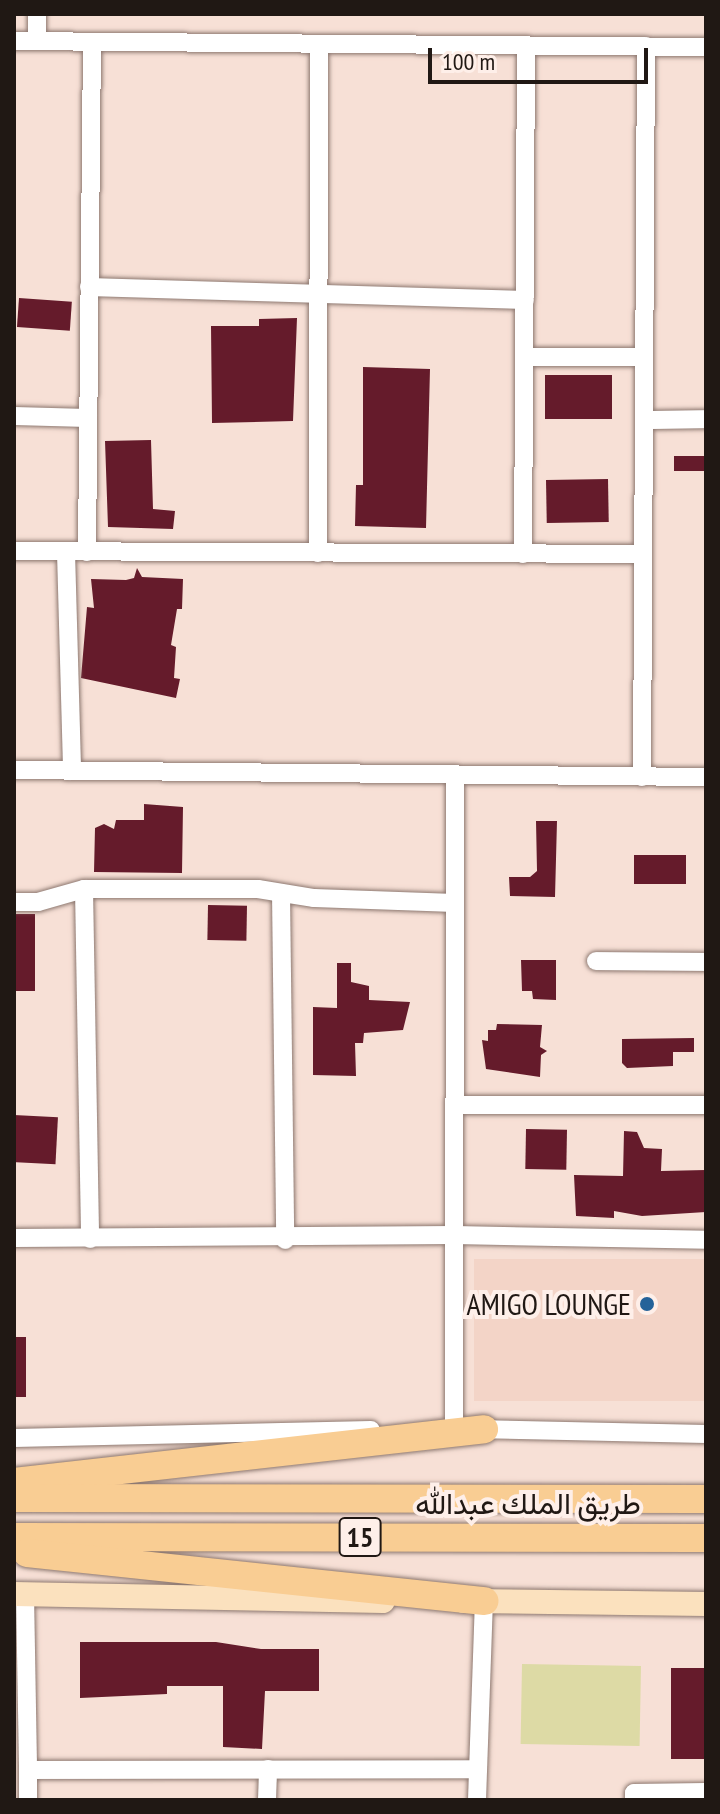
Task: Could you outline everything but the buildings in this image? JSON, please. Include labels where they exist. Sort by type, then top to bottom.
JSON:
[{"type":"highway","points":[[14,1482],[484,1429]]},
{"type":"highway","name":"طريق الملك عبدالله","points":[[14,1498],[706,1499]]},
{"type":"highway","name":"طريق الملك عبدالله","points":[[14,1537],[706,1538]]},
{"type":"highway","points":[[14,1552],[484,1601]]},
{"type":"main road","points":[[20,1594],[258,1602],[706,1604]]},
{"type":"street","points":[[37,14],[37,41]]},
{"type":"street","points":[[14,41],[706,47]]},
{"type":"street","points":[[87,552],[92,42]]},
{"type":"street","points":[[318,553],[321,294],[319,44]]},
{"type":"street","points":[[523,554],[526,45]]},
{"type":"street","points":[[642,777],[646,46]]},
{"type":"street","points":[[89,287],[525,300]]},
{"type":"street","points":[[524,357],[644,357]]},
{"type":"street","points":[[14,416],[88,418]]},
{"type":"street","points":[[645,420],[706,419]]},
{"type":"street","points":[[14,551],[643,554]]},
{"type":"street","points":[[66,552],[72,771]]},
{"type":"street","points":[[14,770],[706,777]]},
{"type":"street","points":[[454,1429],[455,775]]},
{"type":"street","points":[[14,902],[38,902],[84,889],[281,893],[455,903]]},
{"type":"street","points":[[84,889],[90,1239]]},
{"type":"street","points":[[281,893],[285,1240]]},
{"type":"street","points":[[596,961],[706,962]]},
{"type":"street","points":[[454,1105],[706,1105]]},
{"type":"street","points":[[14,1238],[285,1240],[454,1235],[706,1240]]},
{"type":"street","points":[[14,1438],[454,1429],[706,1434]]},
{"type":"street","points":[[20,1594],[28,1800]]},
{"type":"street","points":[[477,1800],[484,1601]]},
{"type":"street","points":[[267,1800],[268,1769]]},
{"type":"street","points":[[28,1770],[476,1769]]},
{"type":"street","points":[[634,1800],[634,1793],[706,1792]]},
{"type":"shaded area","points":[[474,1259],[706,1259],[706,1401],[474,1401]]},
{"type":"shaded area","points":[[522,1664],[641,1666],[640,1746],[521,1744]]},
{"type":"place","name":"AMIGO LOUNGE","points":[[647,1304]]}]
